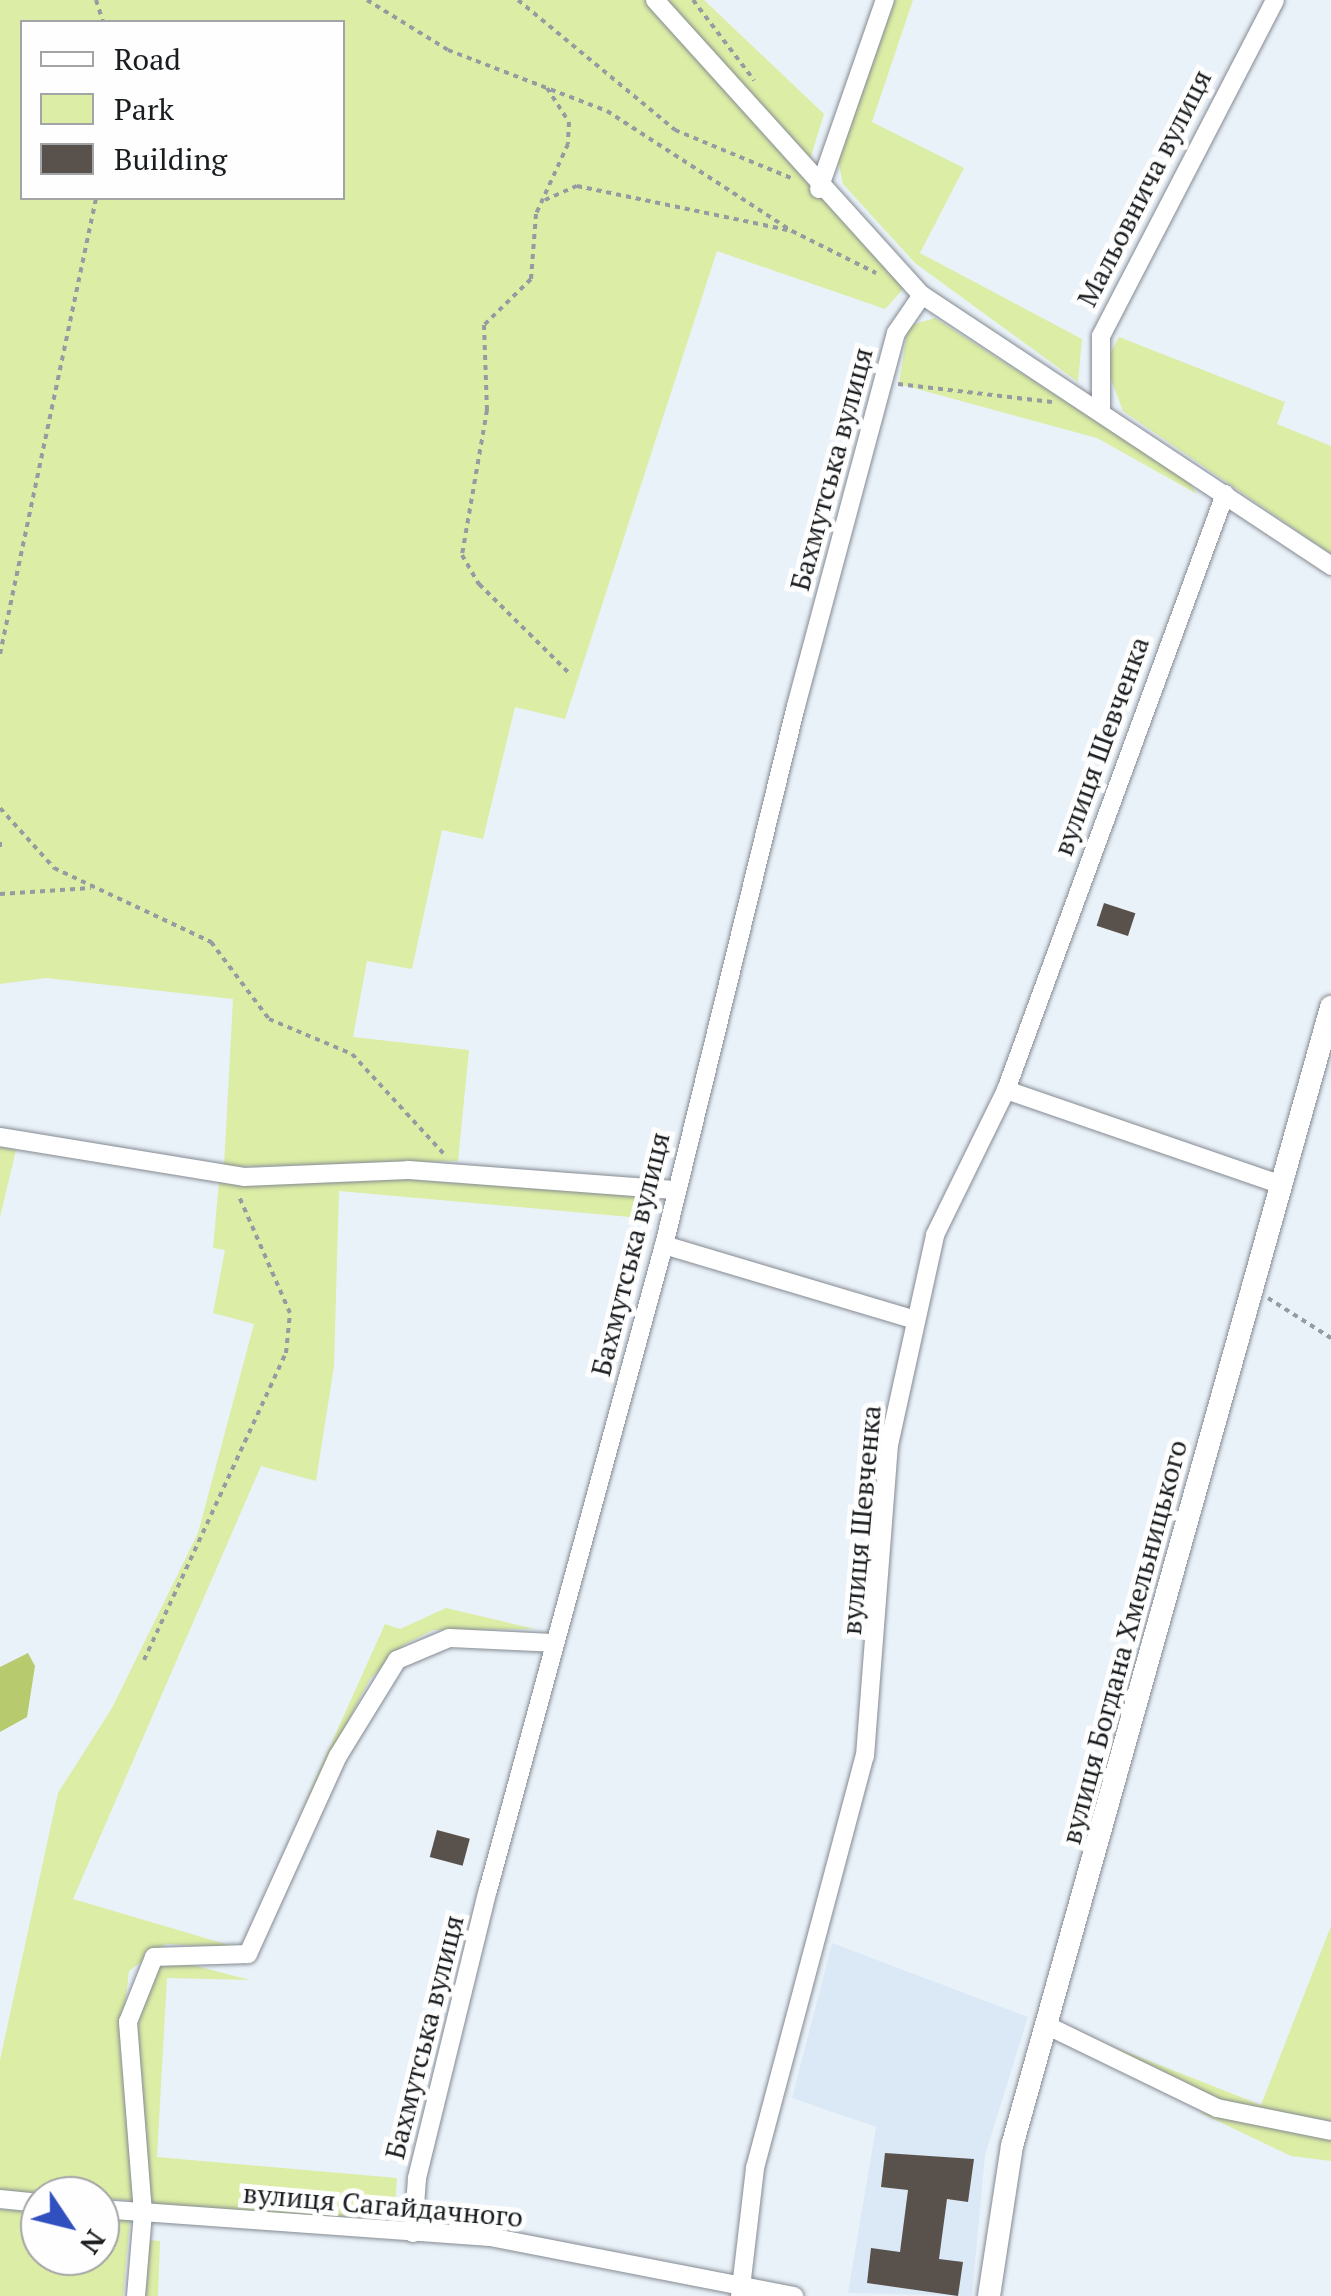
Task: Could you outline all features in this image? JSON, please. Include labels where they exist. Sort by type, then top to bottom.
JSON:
[{"type":"street","points":[[655,0],[819,188],[922,296],[1094,405],[1331,566]]},
{"type":"street","points":[[819,188],[885,0]]},
{"type":"street","name":"Мальовнича вулиця","points":[[1094,405],[1100,336],[1275,0]]},
{"type":"street","name":"Бахмутська вулиця","points":[[413,2233],[417,2178],[554,1642],[664,1245],[883,384],[905,312],[922,296]]},
{"type":"street","name":"вулиця Шевченка","points":[[740,2292],[755,2168],[865,1756],[890,1445],[913,1319],[957,1176],[1006,1090],[1225,494]]},
{"type":"street","name":"вулиця Богдана Хмельницького","points":[[989,2296],[1012,2146],[1331,1007]]},
{"type":"street","points":[[1006,1090],[1282,1186]]},
{"type":"street","points":[[0,1137],[227,1174],[464,1174],[675,1190]]},
{"type":"street","points":[[664,1245],[913,1319]]},
{"type":"street","points":[[136,2296],[143,2212],[128,2022],[154,1957],[235,1958],[262,1938],[338,1756],[396,1660],[448,1638],[554,1642]]},
{"type":"street","points":[[1046,2025],[1217,2108],[1331,2131]]},
{"type":"street","name":"вулиця Сагайдачного","points":[[120,2210],[490,2237],[740,2292],[794,2296]]},
{"type":"path","points":[[367,0],[448,50],[606,111],[792,231],[889,279]]},
{"type":"path","points":[[518,0],[675,130],[819,188]]},
{"type":"path","points":[[547,88],[569,122],[568,144],[541,202],[531,279],[484,325],[487,410],[462,555],[571,675]]},
{"type":"path","points":[[541,202],[577,186],[792,231]]},
{"type":"path","points":[[0,654],[96,200]]},
{"type":"path","points":[[883,384],[1094,405]]},
{"type":"path","points":[[0,808],[32,851],[91,888],[211,942],[268,1019],[352,1054],[464,1174]]},
{"type":"path","points":[[0,842],[0,852]]},
{"type":"path","points":[[0,894],[91,888]]},
{"type":"path","points":[[144,1660],[286,1353],[290,1313],[227,1174]]},
{"type":"path","points":[[1254,1288],[1331,1338]]},
{"type":"shaded area","points":[[832,1943],[1028,2017],[985,2155],[972,2296],[848,2293],[876,2127],[792,2098]]},
{"type":"green space","points":[[0,0],[647,0],[905,287],[885,309],[717,251],[565,719],[515,707],[483,839],[442,830],[412,969],[367,961],[353,1037],[469,1050],[458,1161],[224,1167],[233,999],[46,978],[0,984]]},
{"type":"green space","points":[[664,0],[704,0],[824,114],[807,169]]},
{"type":"green space","points":[[895,0],[913,0],[872,122],[964,168],[920,253],[1082,339],[1078,382],[915,263],[843,184],[838,160]]},
{"type":"green space","points":[[935,318],[1188,480],[1197,494],[1097,438],[899,384],[908,326]]},
{"type":"green space","points":[[1119,337],[1285,402],[1277,424],[1331,446],[1331,554],[1123,411],[1105,363]]},
{"type":"green space","points":[[0,1147],[16,1150],[0,1217]]},
{"type":"green space","points":[[372,1177],[658,1196],[652,1219],[339,1191],[334,1366],[316,1481],[261,1466],[73,1899],[239,1948],[166,1944],[129,1971],[120,2048],[136,2201],[120,2200],[120,2176],[20,2176],[20,2192],[0,2190],[0,2060],[58,1793],[112,1708],[198,1533],[254,1324],[213,1313],[225,1250],[213,1248],[219,1181]]},
{"type":"green space","points":[[446,1608],[535,1629],[433,1630],[404,1645],[370,1679],[300,1813],[385,1624],[400,1629]]},
{"type":"green space","points":[[28,1653],[35,1666],[27,1717],[0,1732],[0,1667]]},
{"type":"green space","points":[[1331,1926],[1331,2124],[1227,2103],[1081,2034],[1261,2105]]},
{"type":"green space","points":[[173,1960],[250,1980],[167,1978],[157,2157],[397,2178],[394,2220],[153,2205],[141,2167],[137,1997],[159,1964]]},
{"type":"green space","points":[[1199,2112],[1331,2136],[1331,2161],[1291,2156]]},
{"type":"green space","points":[[0,2209],[20,2210],[20,2276],[120,2276],[120,2219],[130,2220],[123,2296],[0,2296]]},
{"type":"green space","points":[[149,2240],[160,2241],[158,2296],[140,2296]]},
{"type":"building","points":[[1104,903],[1135,913],[1128,936],[1097,926]]},
{"type":"building","points":[[437,1830],[470,1839],[463,1866],[430,1857]]},
{"type":"building","points":[[885,2153],[974,2159],[968,2202],[947,2199],[939,2259],[963,2262],[958,2296],[867,2283],[871,2248],[900,2252],[908,2190],[881,2187]]}]
